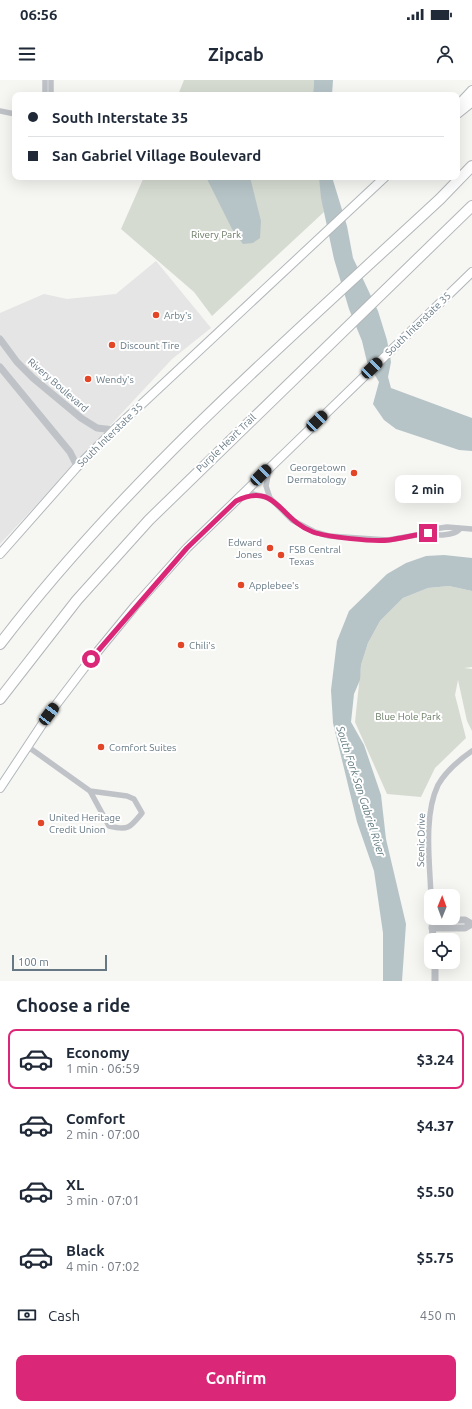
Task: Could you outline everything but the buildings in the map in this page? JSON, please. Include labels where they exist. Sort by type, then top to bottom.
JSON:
[{"type":"highway","points":[[460,111],[472,101]]},
{"type":"highway","points":[[460,178],[472,166]]},
{"type":"highway","points":[[0,644],[36,597],[108,515],[159,463],[250,375],[440,199],[458,180]]},
{"type":"highway","name":"Purple Heart Trail","points":[[0,699],[33,654],[103,569],[148,520],[472,206]]},
{"type":"main road","points":[[460,103],[472,90]]},
{"type":"main road","name":"South Interstate 35","points":[[0,554],[76,468],[114,430],[217,336],[382,180]]},
{"type":"main road","name":"South Interstate 35","points":[[0,788],[27,746],[105,641],[187,548],[472,272]]},
{"type":"street","points":[[45,80],[45,92]]},
{"type":"street","points":[[51,80],[51,92]]},
{"type":"street","points":[[0,111],[12,113]]},
{"type":"street","name":"Rivery Boulevard","points":[[0,339],[17,362],[33,378],[81,418],[97,428],[114,430]]},
{"type":"street","points":[[0,367],[70,452],[76,464],[76,468]]},
{"type":"street","points":[[270,466],[266,480],[270,498]]},
{"type":"street","points":[[236,501],[253,494],[270,498],[292,520],[301,526],[329,536],[388,540],[428,533],[434,529],[447,527],[472,529]]},
{"type":"street","points":[[27,746],[90,790],[105,794],[127,796],[134,799],[142,813],[130,827],[123,829],[109,826],[90,790]]},
{"type":"street","name":"Scenic Drive","points":[[431,889],[429,833],[431,809],[434,796],[438,786],[449,770],[472,751]]},
{"type":"street","points":[[460,920],[465,920],[472,924]]},
{"type":"street","points":[[432,933],[432,928],[465,928],[472,924]]},
{"type":"street","points":[[435,969],[435,981]]},
{"type":"shaded area","points":[[156,261],[211,328],[172,359],[0,544],[0,313],[44,294],[67,299],[116,294]]},
{"type":"green space","points":[[184,80],[314,80],[313,92],[179,92]]},
{"type":"green space","name":"Rivery Park","points":[[143,180],[320,180],[324,212],[212,316],[194,292],[121,229]]},
{"type":"green space","name":"Blue Hole Park","points":[[449,586],[472,591],[472,667],[464,668],[472,669],[472,731],[467,721],[458,680],[455,695],[466,738],[435,768],[421,797],[387,794],[355,722],[361,665],[368,643],[380,621],[403,598],[428,588]]},
{"type":"water","points":[[314,80],[333,80],[332,92],[313,92]]},
{"type":"water","points":[[208,180],[251,180],[261,221],[260,238],[253,243],[243,244],[232,229]]},
{"type":"water","points":[[319,180],[333,180],[347,226],[353,258],[378,311],[387,340],[391,362],[388,377],[391,388],[472,418],[472,451],[459,450],[396,429],[384,420],[373,404],[379,382],[367,362],[362,341],[349,309],[334,259],[321,198]]},
{"type":"water","name":"South Fork San Gabriel River","points":[[444,555],[472,558],[472,591],[449,586],[428,588],[403,598],[380,621],[368,643],[361,665],[360,680],[354,694],[351,722],[364,745],[381,795],[386,839],[406,924],[402,981],[383,981],[383,933],[374,871],[357,822],[333,723],[331,690],[337,641],[349,611],[387,574],[406,563],[426,556]]},
{"type":"place","name":"Arby's","points":[[156,315]]},
{"type":"place","name":"Discount Tire","points":[[112,345]]},
{"type":"place","name":"Wendy's","points":[[88,379]]},
{"type":"place","name":"Georgetown Dermatology","points":[[354,473]]},
{"type":"place","name":"Edward Jones","points":[[270,548]]},
{"type":"place","name":"FSB Central Texas","points":[[281,555]]},
{"type":"place","name":"Applebee's","points":[[241,585]]},
{"type":"place","name":"Chili's","points":[[181,645]]},
{"type":"place","name":"Comfort Suites","points":[[101,747]]},
{"type":"place","name":"United Heritage Credit Union","points":[[41,823]]},
{"type":"route","points":[[91,659],[135,606],[187,548],[236,501],[244,497],[253,494],[270,498],[292,520],[301,526],[308,530],[329,536],[388,540],[428,533]]}]
